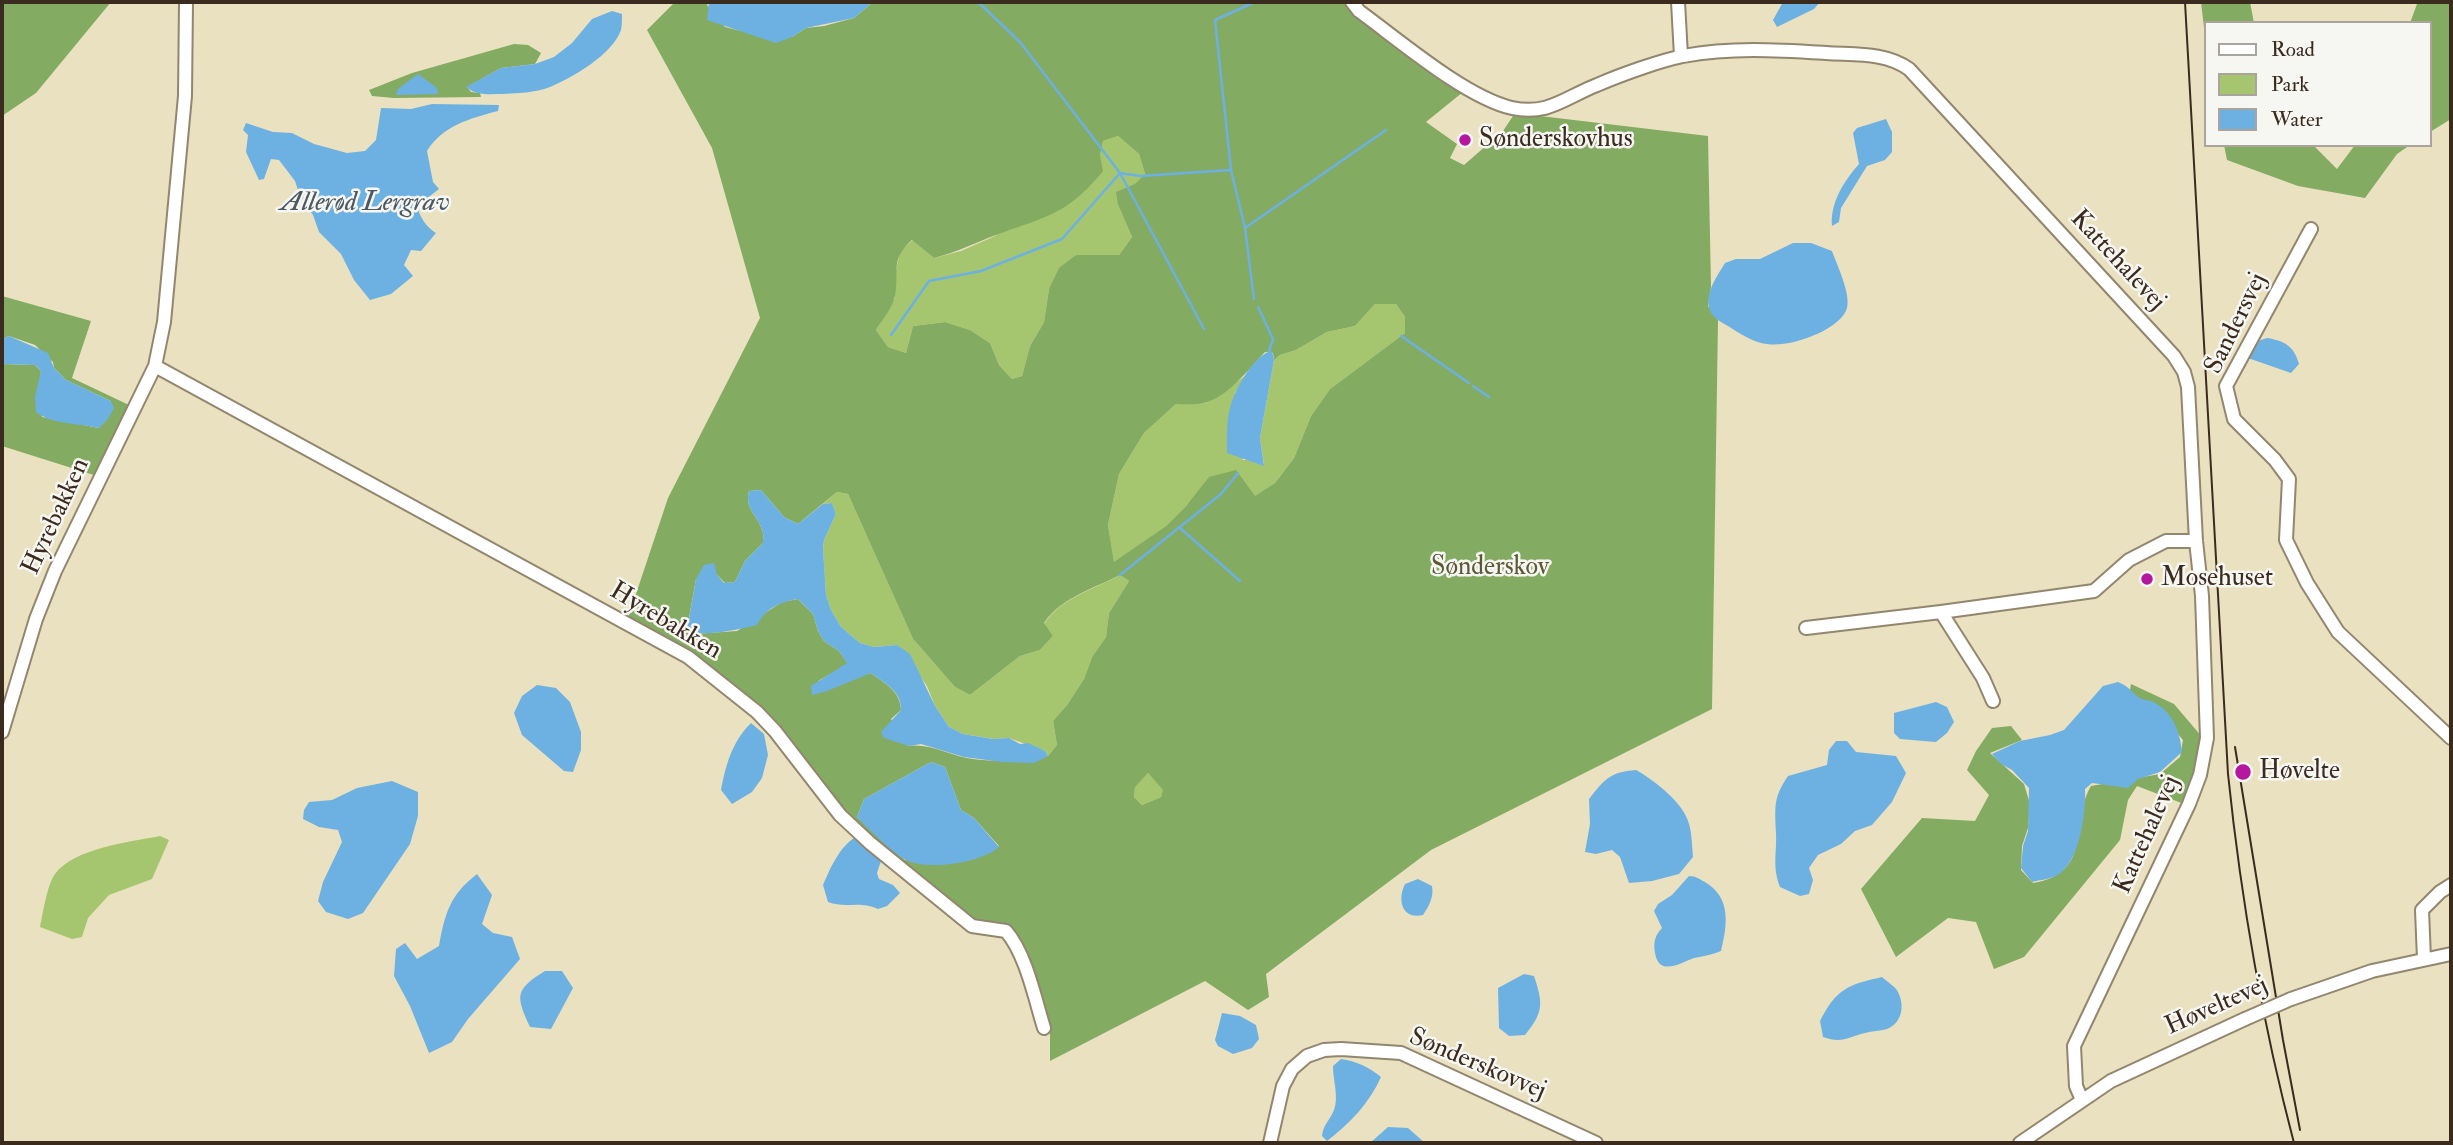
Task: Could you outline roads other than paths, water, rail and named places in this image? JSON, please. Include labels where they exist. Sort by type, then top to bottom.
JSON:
[{"type":"street","name":"Hyrebakken","points":[[2,732],[36,619],[55,570],[155,366],[164,322],[185,96],[186,2]]},
{"type":"street","name":"Kattehalevej","points":[[1352,2],[1359,11],[1465,87],[1513,108],[1545,110],[1596,85],[1681,56],[1745,48],[1890,59],[1909,69],[2165,347],[2184,372],[2189,387],[2196,541],[2202,596],[2207,737],[2200,775],[2183,816],[2074,1046],[2076,1086],[2082,1100]]},
{"type":"street","points":[[1678,2],[1681,56]]},
{"type":"street","name":"Sandersvej","points":[[2311,229],[2226,386],[2234,419],[2275,460],[2289,479],[2286,540],[2307,583],[2338,632],[2451,738]]},
{"type":"street","name":"Hyrebakken","points":[[155,366],[688,657],[757,712],[840,815],[870,843],[972,926],[1006,931],[1013,939],[1023,963],[1044,1028]]},
{"type":"street","points":[[1806,628],[2094,591],[2129,560],[2166,541],[2196,541]]},
{"type":"street","points":[[1941,612],[1983,678],[1993,701]]},
{"type":"street","points":[[2424,959],[2422,910],[2451,885]]},
{"type":"street","name":"Høveltevej","points":[[2020,1143],[2082,1100],[2134,1070],[2291,999],[2372,971],[2451,954]]},
{"type":"street","name":"Sønderskovvej","points":[[1270,1143],[1283,1086],[1292,1069],[1307,1056],[1324,1050],[1341,1049],[1401,1053],[1596,1143]]},
{"type":"water","points":[[709,2],[873,2],[854,18],[806,28],[776,43],[707,20]]},
{"type":"water","points":[[1783,2],[1820,2],[1814,9],[1777,27],[1773,20]]},
{"type":"water","points":[[612,11],[622,14],[621,30],[616,39],[601,56],[570,77],[550,87],[526,92],[483,94],[466,87],[501,68],[535,64],[554,57],[572,43],[592,19]]},
{"type":"water","points":[[418,74],[437,88],[438,94],[396,95],[398,89]]},
{"type":"water","name":"Allerød Lergrav","points":[[432,104],[499,105],[498,111],[449,129],[433,142],[427,151],[433,182],[439,189],[417,206],[424,221],[436,233],[421,251],[411,250],[404,265],[413,276],[391,294],[370,300],[354,280],[341,254],[319,232],[295,181],[279,160],[271,159],[264,179],[259,180],[246,152],[248,135],[243,130],[246,123],[273,132],[292,133],[314,144],[347,153],[365,151],[376,140],[381,108],[411,109]]},
{"type":"water","points":[[1886,119],[1892,132],[1892,152],[1885,160],[1867,166],[1841,208],[1839,222],[1832,226],[1833,209],[1839,193],[1859,164],[1853,133],[1857,128]]},
{"type":"water","points":[[1793,243],[1811,243],[1832,251],[1847,295],[1847,308],[1843,316],[1813,336],[1777,345],[1757,342],[1714,317],[1709,308],[1709,296],[1725,263],[1736,259],[1760,259]]},
{"type":"water","points":[[9,336],[48,353],[54,368],[66,380],[111,401],[114,408],[108,419],[99,428],[58,421],[36,412],[35,397],[41,371],[35,365],[2,364],[2,339]]},
{"type":"water","points":[[2267,338],[2284,343],[2294,353],[2299,364],[2291,373],[2245,357],[2252,343]]},
{"type":"water","points":[[1272,351],[1274,360],[1260,438],[1264,466],[1227,453],[1227,425],[1232,401],[1240,383],[1258,359]]},
{"type":"water","points":[[761,490],[784,517],[798,524],[823,504],[832,503],[836,514],[823,548],[826,595],[841,627],[860,643],[874,647],[897,645],[910,654],[935,706],[949,727],[963,734],[993,739],[1009,738],[1020,744],[1028,743],[1045,751],[1048,756],[1034,763],[1002,762],[964,757],[921,744],[909,746],[884,738],[881,732],[901,710],[900,703],[895,692],[871,673],[812,695],[811,686],[847,663],[839,651],[824,641],[813,614],[798,599],[774,607],[757,625],[711,633],[687,630],[696,579],[704,565],[714,563],[717,575],[724,583],[735,582],[745,561],[763,543],[763,532],[748,503],[749,491]]},
{"type":"water","points":[[2118,682],[2140,698],[2158,705],[2170,716],[2177,729],[2182,752],[2160,772],[2138,779],[2128,788],[2092,783],[2085,789],[2083,822],[2072,858],[2059,874],[2032,882],[2021,868],[2023,846],[2028,831],[2029,788],[1992,754],[2020,741],[2064,730],[2103,686]]},
{"type":"water","points":[[537,685],[556,688],[570,702],[581,732],[581,750],[573,772],[564,771],[522,735],[514,713],[522,696]]},
{"type":"water","points":[[1936,702],[1947,707],[1954,722],[1947,733],[1936,742],[1900,739],[1894,733],[1894,713]]},
{"type":"water","points":[[751,723],[764,734],[768,755],[762,778],[752,792],[732,804],[721,790],[723,780],[734,746]]},
{"type":"water","points":[[1836,741],[1847,741],[1856,752],[1896,756],[1906,773],[1892,802],[1872,825],[1855,831],[1841,844],[1818,855],[1809,868],[1813,880],[1809,894],[1800,896],[1780,887],[1776,873],[1777,797],[1788,776],[1827,765],[1829,750]]},
{"type":"water","points":[[931,762],[945,767],[961,810],[974,818],[999,847],[980,857],[954,864],[916,863],[894,852],[857,817],[864,799]]},
{"type":"water","points":[[1636,770],[1659,786],[1681,808],[1690,828],[1693,857],[1679,874],[1652,881],[1629,883],[1620,857],[1612,850],[1596,854],[1585,852],[1590,824],[1589,799],[1609,778]]},
{"type":"water","points":[[392,781],[418,792],[418,816],[410,844],[363,913],[348,919],[326,912],[318,901],[323,882],[342,842],[338,830],[319,827],[303,819],[304,810],[309,802],[332,800],[357,788]]},
{"type":"water","points":[[857,836],[882,858],[877,873],[879,879],[893,885],[900,893],[887,906],[878,909],[828,902],[823,885],[840,852]]},
{"type":"water","points":[[477,874],[492,895],[482,924],[493,933],[512,937],[520,959],[468,1019],[452,1042],[429,1053],[410,1006],[394,976],[396,949],[405,943],[417,959],[439,946],[450,905],[461,889]]},
{"type":"water","points":[[1689,876],[1714,889],[1724,904],[1726,922],[1721,951],[1677,965],[1661,965],[1654,946],[1662,928],[1654,911],[1658,904],[1672,895]]},
{"type":"water","points":[[1418,879],[1432,886],[1432,894],[1423,915],[1416,916],[1406,912],[1401,896],[1405,884]]},
{"type":"water","points":[[545,971],[562,971],[573,988],[551,1029],[530,1027],[520,1001],[523,989],[528,983]]},
{"type":"water","points":[[1524,974],[1534,976],[1540,1000],[1539,1013],[1525,1035],[1509,1036],[1499,1028],[1498,988]]},
{"type":"water","points":[[1882,977],[1895,988],[1900,997],[1902,1008],[1896,1023],[1887,1029],[1845,1039],[1823,1037],[1820,1021],[1832,1001],[1852,986]]},
{"type":"water","points":[[1222,1013],[1240,1016],[1256,1025],[1259,1039],[1252,1048],[1233,1054],[1218,1046],[1215,1040]]},
{"type":"water","points":[[1341,1059],[1362,1065],[1381,1077],[1358,1112],[1327,1141],[1322,1136],[1336,1100],[1333,1066]]},
{"type":"water","points":[[1388,1127],[1408,1128],[1425,1143],[1370,1143]]},
{"type":"waterway","points":[[978,2],[1020,42],[1120,173],[1204,329]]},
{"type":"waterway","points":[[1231,170],[1215,20],[1255,2]]},
{"type":"waterway","points":[[1245,228],[1386,130]]},
{"type":"waterway","points":[[891,335],[929,281],[981,271],[1062,239],[1120,173],[1140,176],[1231,170],[1245,228],[1254,299]]},
{"type":"waterway","points":[[1258,307],[1273,339],[1269,351]]},
{"type":"waterway","points":[[1401,336],[1469,383]]},
{"type":"waterway","points":[[1473,386],[1489,397]]},
{"type":"waterway","points":[[1120,575],[1221,494],[1238,473]]},
{"type":"waterway","points":[[1180,528],[1240,581]]},
{"type":"tram line","points":[[2185,2],[2228,774],[2254,960],[2294,1143]]},
{"type":"tram line","points":[[2235,747],[2300,1130]]},
{"type":"place","name":"Sønderskovhus","points":[[1465,140]]},
{"type":"place","name":"Mosehuset","points":[[2147,579]]},
{"type":"place","name":"Høvelte","points":[[2243,772]]},
{"type":"park label","name":"Sønderskov","points":[[1490,568]]}]
